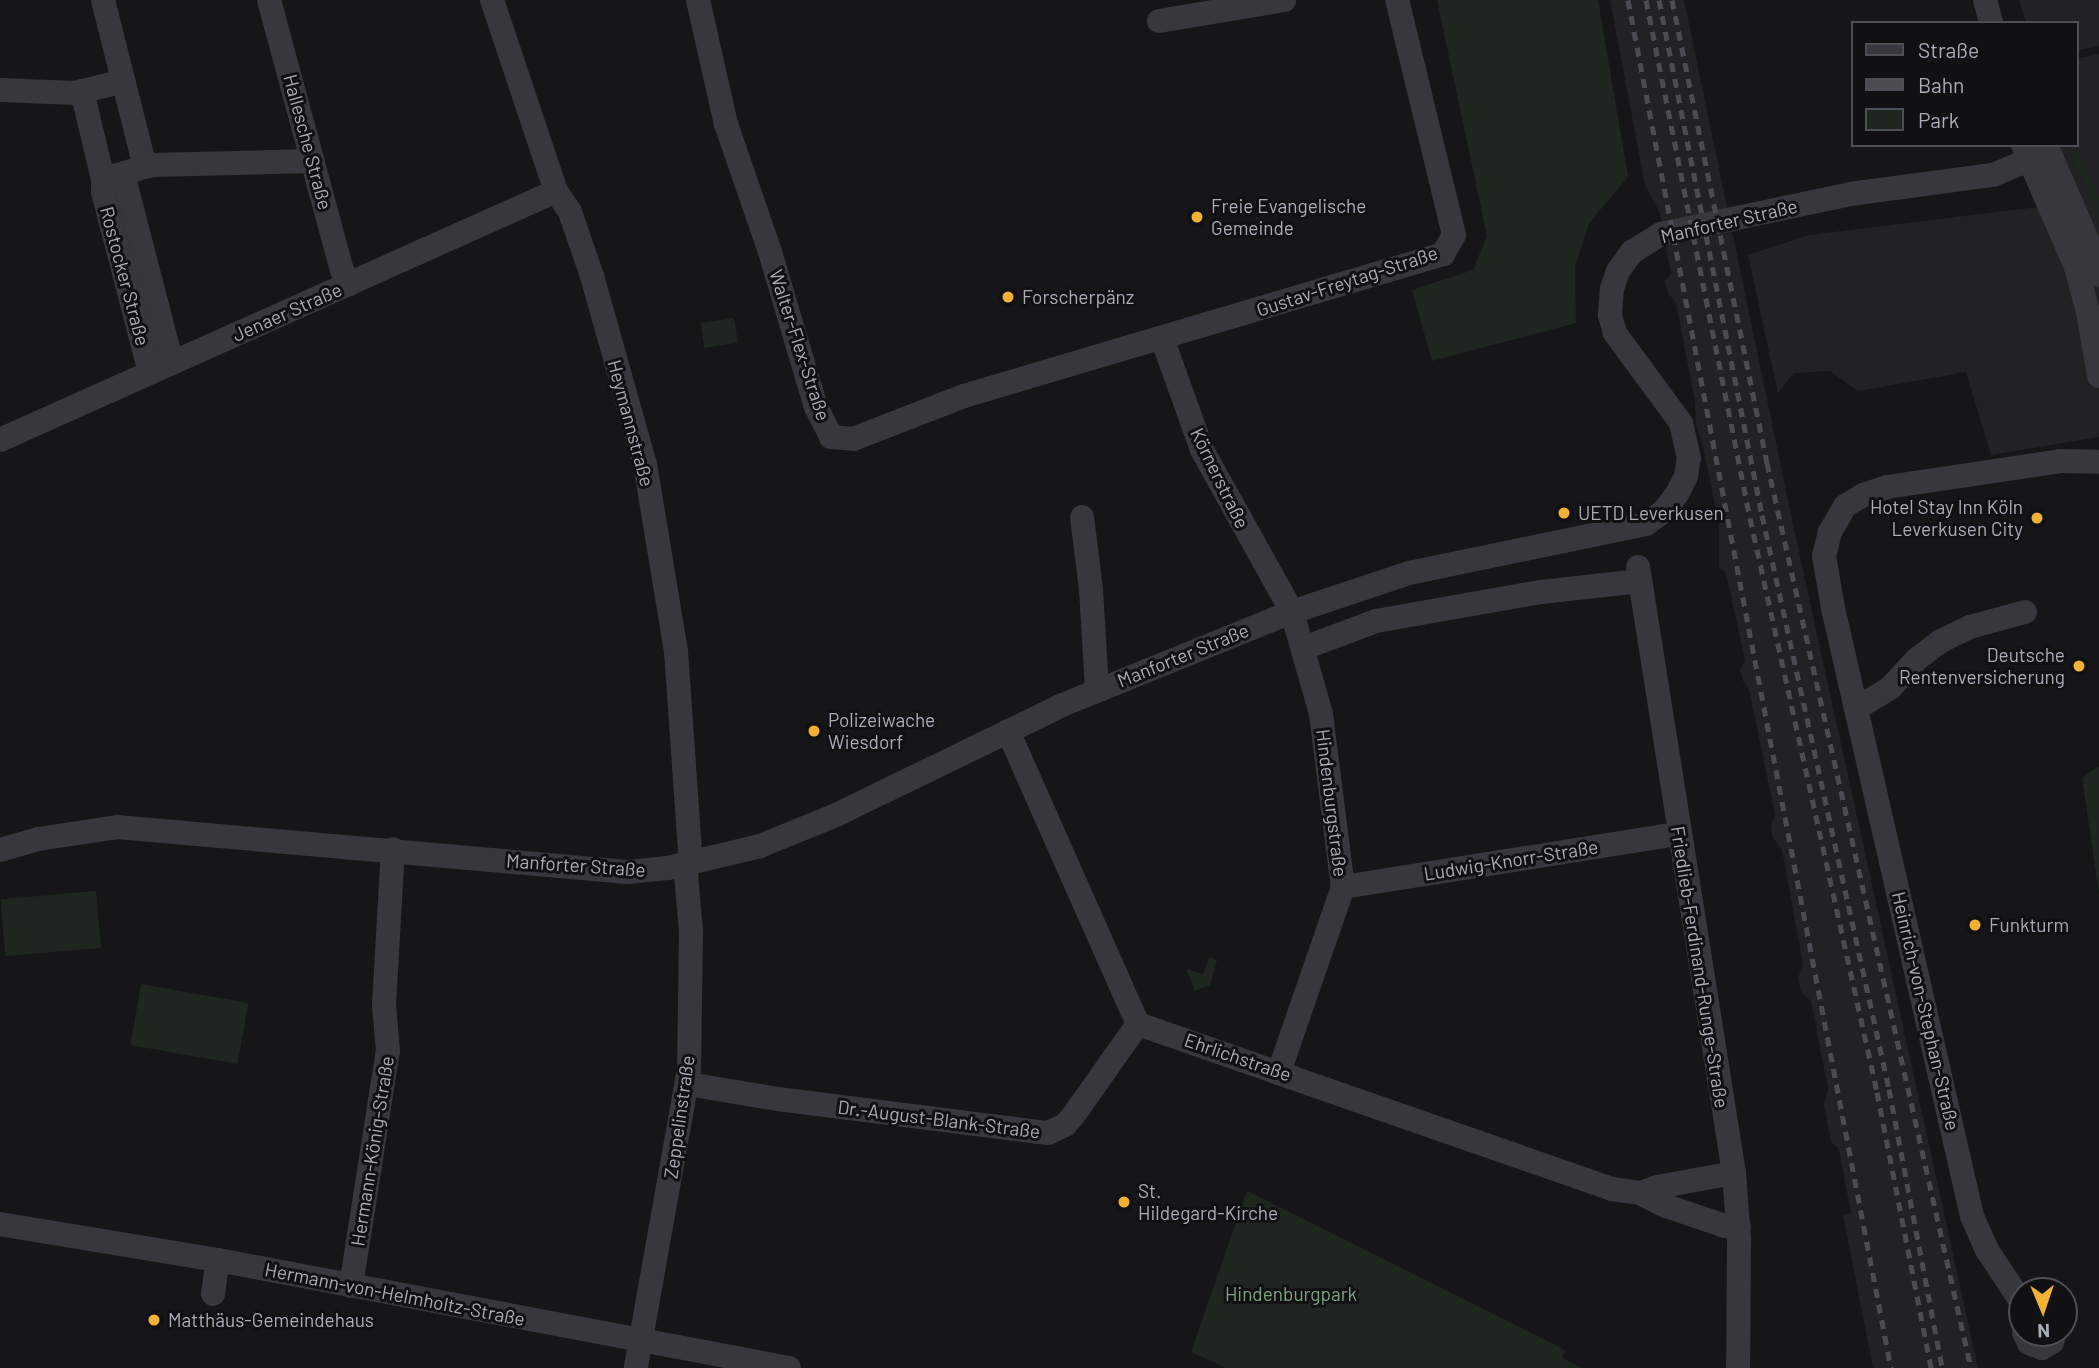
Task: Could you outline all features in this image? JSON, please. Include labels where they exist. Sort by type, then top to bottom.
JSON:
[{"type":"street","name":"Rostocker Straße","points":[[103,0],[124,81],[124,173],[161,367]]},
{"type":"street","name":"Hallesche Straße","points":[[269,0],[342,270],[349,284]]},
{"type":"street","name":"Heymannstraße","points":[[492,0],[556,191],[570,212],[590,270],[645,464],[676,651],[689,842],[687,864]]},
{"type":"street","name":"Walter-Flex-Straße","points":[[698,0],[726,124],[770,252],[816,407],[831,437],[853,439],[964,396],[1162,338]]},
{"type":"street","points":[[1159,21],[1284,0]]},
{"type":"street","name":"Gustav-Freytag-Straße","points":[[1162,338],[1443,254],[1454,235],[1397,0]]},
{"type":"street","points":[[1985,0],[1990,21]]},
{"type":"street","points":[[0,90],[82,91],[124,81]]},
{"type":"street","name":"Rostocker Straße","points":[[82,91],[124,173]]},
{"type":"street","points":[[2036,151],[2096,260],[2099,275]]},
{"type":"street","points":[[2036,151],[2076,267],[2088,313],[2099,376]]},
{"type":"street","name":"Manforter Straße","points":[[0,850],[38,839],[117,827],[394,849],[619,871],[648,871],[724,857],[772,842],[836,815],[1097,690],[1292,612],[1409,573],[1646,524],[1664,511],[1686,477],[1689,458],[1687,439],[1681,423],[1615,333],[1610,315],[1612,289],[1618,271],[1632,252],[1644,242],[1661,234],[1850,194],[1993,175],[2036,151]]},
{"type":"street","points":[[124,173],[313,161]]},
{"type":"street","name":"Jenaer Straße","points":[[6,432],[161,367],[556,191]]},
{"type":"street","name":"Körnerstraße","points":[[1162,338],[1202,450],[1292,612]]},
{"type":"street","name":"Heinrich-von-Stephan-Straße","points":[[2008,1282],[1987,1250],[1972,1216],[1825,567],[1825,545],[1845,506],[1863,495],[1887,486],[2060,461],[2099,462]]},
{"type":"street","points":[[1082,517],[1091,589],[1097,690]]},
{"type":"street","name":"Friedlieb-Ferdinand-Runge-Straße","points":[[1304,648],[1376,621],[1639,574],[1678,834],[1734,1173],[1739,1227],[1738,1368]]},
{"type":"street","name":"Hindenburgstraße","points":[[1279,1072],[1343,887],[1321,714],[1292,612]]},
{"type":"street","points":[[1857,708],[1890,688],[1917,659],[1941,641],[1970,627],[2025,612]]},
{"type":"street","points":[[1008,731],[1138,1024]]},
{"type":"street","name":"Ludwig-Knorr-Straße","points":[[1343,887],[1678,834]]},
{"type":"street","name":"Hermann-König-Straße","points":[[351,1286],[388,1051],[384,1005],[394,849]]},
{"type":"street","name":"Zeppelinstraße","points":[[636,1368],[688,1084],[691,931],[687,864]]},
{"type":"street","name":"Ehrlichstraße","points":[[1138,1024],[1612,1189],[1640,1193],[1666,1206],[1725,1226],[1739,1227]]},
{"type":"street","name":"Dr.-August-Blank-Straße","points":[[688,1084],[778,1100],[1048,1133],[1065,1125],[1138,1024]]},
{"type":"street","name":"Ehrlichstraße","points":[[1640,1193],[1657,1186],[1734,1173]]},
{"type":"street","name":"Hermann-von-Helmholtz-Straße","points":[[0,1224],[218,1260],[789,1368]]},
{"type":"street","points":[[213,1294],[218,1260]]},
{"type":"shaded area","points":[[1610,0],[1684,0],[1795,534],[1978,1368],[1873,1368],[1843,1215],[1851,1213],[1839,1149],[1831,1142],[1824,1104],[1828,1089],[1811,1001],[1801,992],[1798,978],[1803,964],[1782,850],[1773,838],[1771,826],[1775,814],[1749,689],[1743,681],[1740,669],[1745,660],[1726,573],[1719,568],[1719,524],[1701,437],[1696,425],[1695,401],[1676,303],[1668,293],[1665,280],[1671,274],[1659,211],[1645,185]]},
{"type":"shaded area","points":[[2019,0],[2099,0],[2099,46],[2078,51],[2078,21],[2025,21]]},
{"type":"shaded area","points":[[2099,54],[2099,437],[1991,455],[1966,372],[1858,391],[1830,371],[1794,373],[1778,393],[1748,255],[1809,235],[2078,202],[2060,147],[2078,147],[2078,59]]},
{"type":"green space","points":[[1437,0],[1598,0],[1628,177],[1589,223],[1575,267],[1576,323],[1432,361],[1412,290],[1473,270],[1487,236]]},
{"type":"green space","points":[[2076,149],[2099,196],[2099,218],[2069,151]]},
{"type":"green space","points":[[734,318],[738,343],[704,348],[700,323]]},
{"type":"green space","points":[[2099,766],[2099,893],[2082,778]]},
{"type":"green space","points":[[96,891],[101,948],[5,956],[0,899]]},
{"type":"green space","points":[[1209,957],[1217,960],[1210,985],[1195,991],[1186,969],[1203,974]]},
{"type":"green space","points":[[141,984],[248,1003],[238,1064],[130,1045]]},
{"type":"green space","name":"Hindenburgpark","points":[[1247,1191],[1565,1350],[1562,1358],[1581,1368],[1226,1368],[1191,1352]]},
{"type":"railway","points":[[1628,0],[1891,1368]]},
{"type":"railway","points":[[1646,0],[1750,518],[1877,1092],[1931,1368]]},
{"type":"railway","points":[[1659,0],[1762,515],[1889,1089],[1942,1368]]},
{"type":"railway","points":[[1672,0],[1767,463],[1971,1368]]},
{"type":"place","name":"Freie Evangelische Gemeinde","points":[[1197,217]]},
{"type":"place","name":"Forscherpänz","points":[[1008,297]]},
{"type":"place","name":"UETD Leverkusen","points":[[1564,513]]},
{"type":"place","name":"Hotel Stay Inn Köln Leverkusen City","points":[[2037,518]]},
{"type":"place","name":"Deutsche Rentenversicherung","points":[[2079,666]]},
{"type":"place","name":"Polizeiwache Wiesdorf","points":[[814,731]]},
{"type":"place","name":"Funkturm","points":[[1975,925]]},
{"type":"place","name":"St. Hildegard-Kirche","points":[[1124,1202]]},
{"type":"place","name":"Matthäus-Gemeindehaus","points":[[154,1320]]}]
